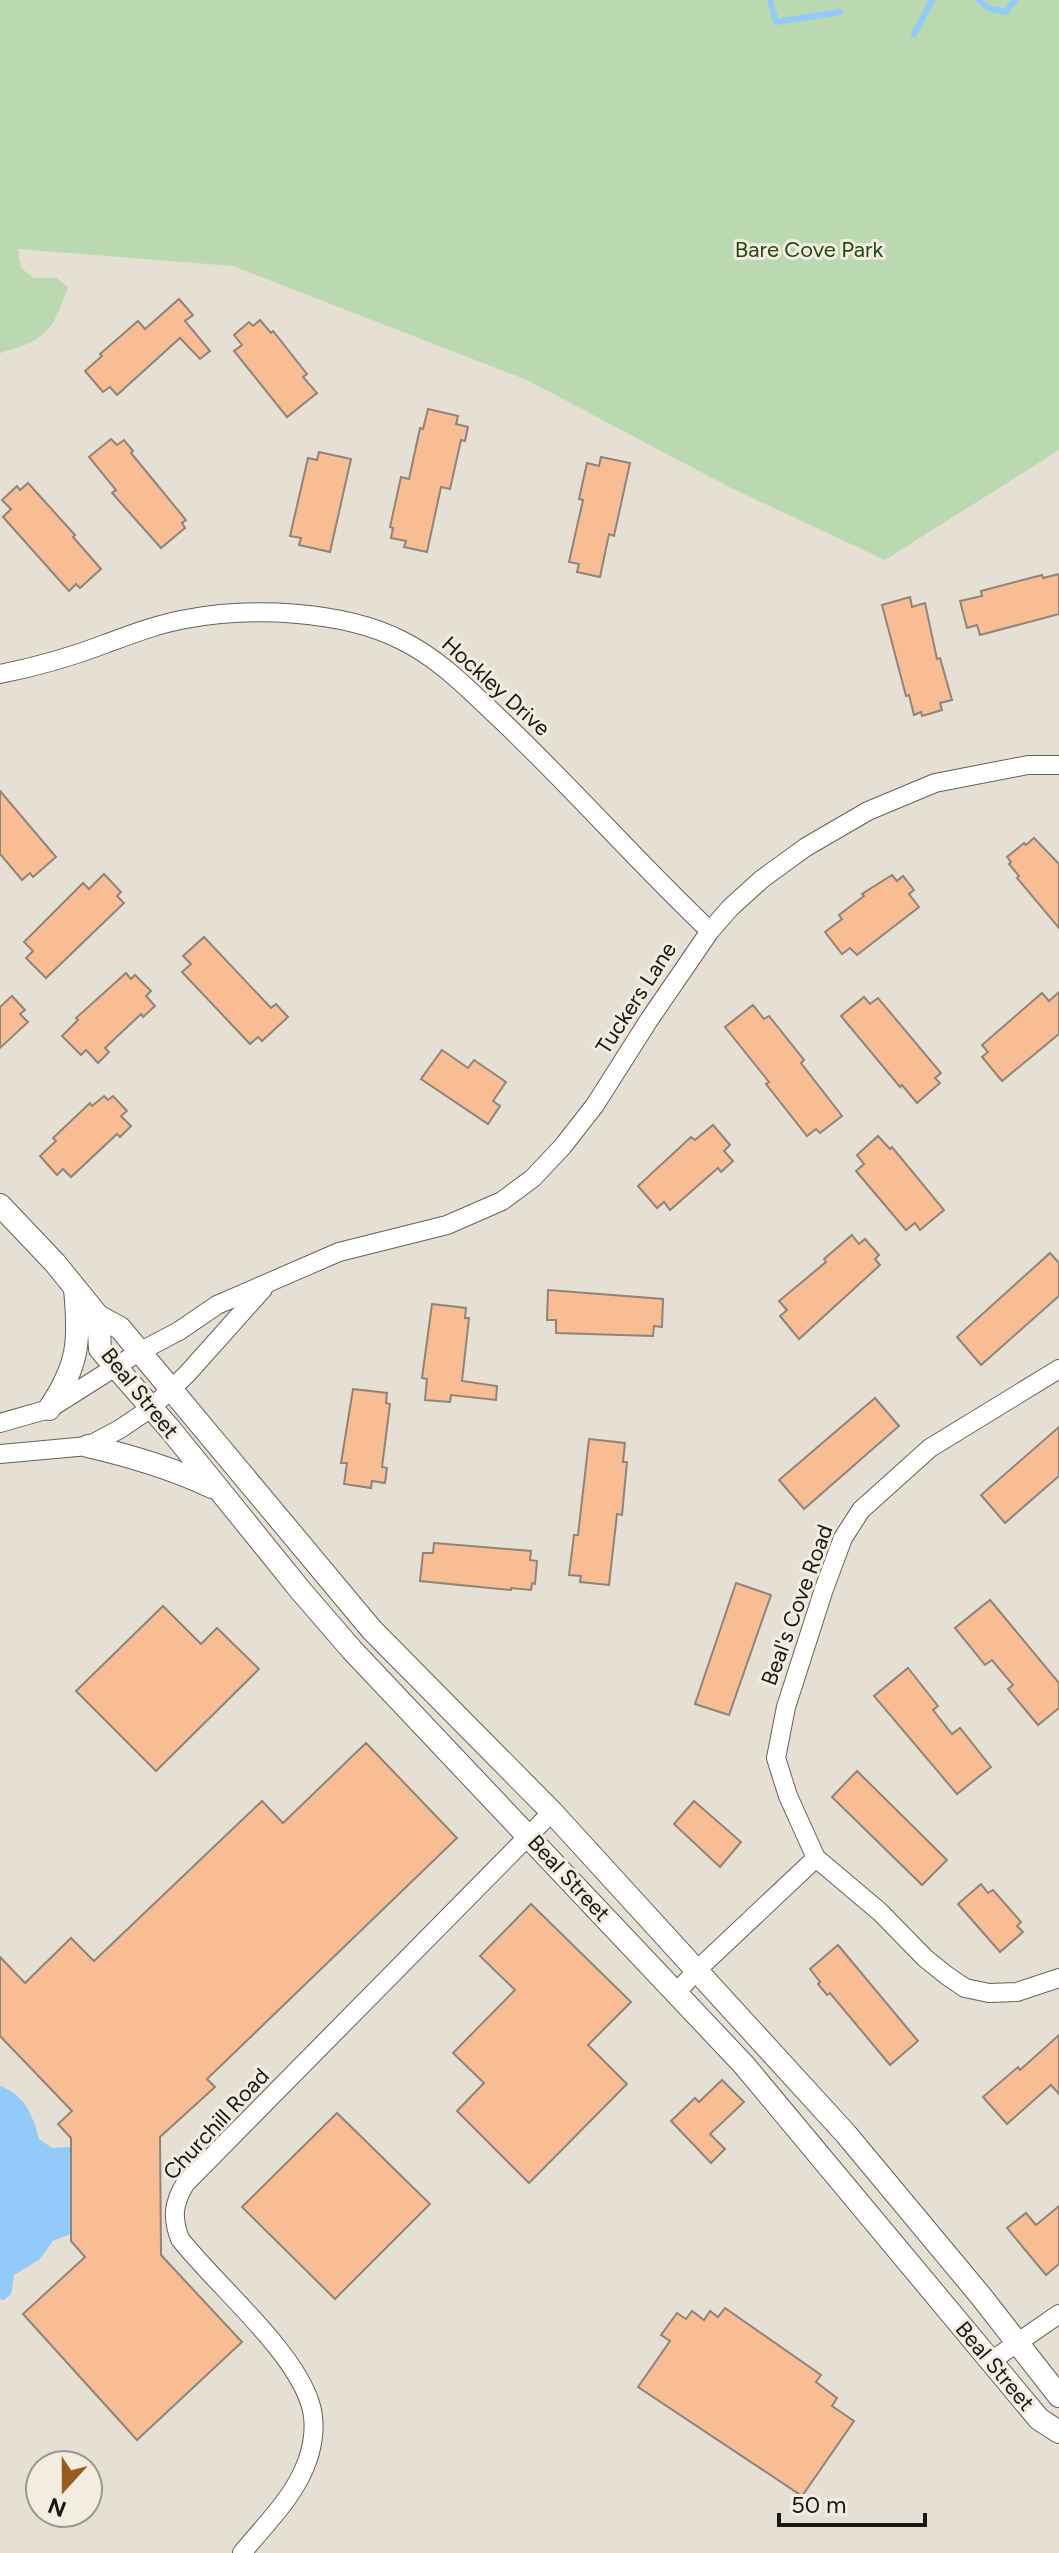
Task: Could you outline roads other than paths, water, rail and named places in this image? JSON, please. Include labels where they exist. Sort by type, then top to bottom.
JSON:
[{"type":"street","name":"Hockley Drive","points":[[0,674],[79,653],[141,630],[186,619],[232,613],[271,612],[322,618],[359,625],[400,639],[433,658],[470,690],[710,931]]},
{"type":"street","name":"Tuckers Lane","points":[[0,1423],[49,1409],[217,1305],[339,1252],[447,1225],[502,1201],[533,1178],[595,1105],[710,931],[746,893],[783,863],[868,811],[935,783],[1028,765],[1059,765]]},
{"type":"street","name":"Beal Street","points":[[0,1205],[98,1316],[120,1328],[372,1630],[552,1812],[846,2134],[1059,2396]]},
{"type":"street","name":"Tuckers Lane","points":[[88,1446],[151,1408],[269,1283]]},
{"type":"street","points":[[49,1409],[70,1376],[75,1359],[78,1318],[75,1287]]},
{"type":"street","name":"Beal Street","points":[[98,1316],[100,1349],[114,1368],[151,1408],[352,1650],[677,1992],[824,2159],[1039,2419],[1059,2432]]},
{"type":"street","name":"Beal's Cove Road","points":[[1059,1369],[930,1448],[861,1510],[843,1538],[786,1707],[776,1758],[788,1796],[816,1858],[880,1912],[925,1958],[965,1988],[989,1993],[1017,1992],[1059,1978]]},
{"type":"street","points":[[0,1454],[88,1446],[133,1456],[190,1476],[218,1490]]},
{"type":"street","name":"Churchill Road","points":[[242,2553],[292,2491],[304,2471],[311,2449],[312,2412],[296,2376],[274,2344],[180,2239],[174,2210],[178,2195],[185,2184],[552,1812]]},
{"type":"street","points":[[677,1992],[816,1858]]},
{"type":"street","points":[[991,2361],[1059,2314]]},
{"type":"water","points":[[0,2086],[16,2095],[27,2107],[39,2139],[52,2148],[71,2147],[71,2234],[53,2241],[39,2260],[14,2275],[11,2294],[4,2300],[0,2299]]},
{"type":"waterway","points":[[770,0],[776,22],[840,12]]},
{"type":"waterway","points":[[914,34],[932,0]]},
{"type":"waterway","points":[[979,0],[988,8],[1006,12],[1015,0]]},
{"type":"park label","name":"Bare Cove Park","points":[[809,249]]}]
